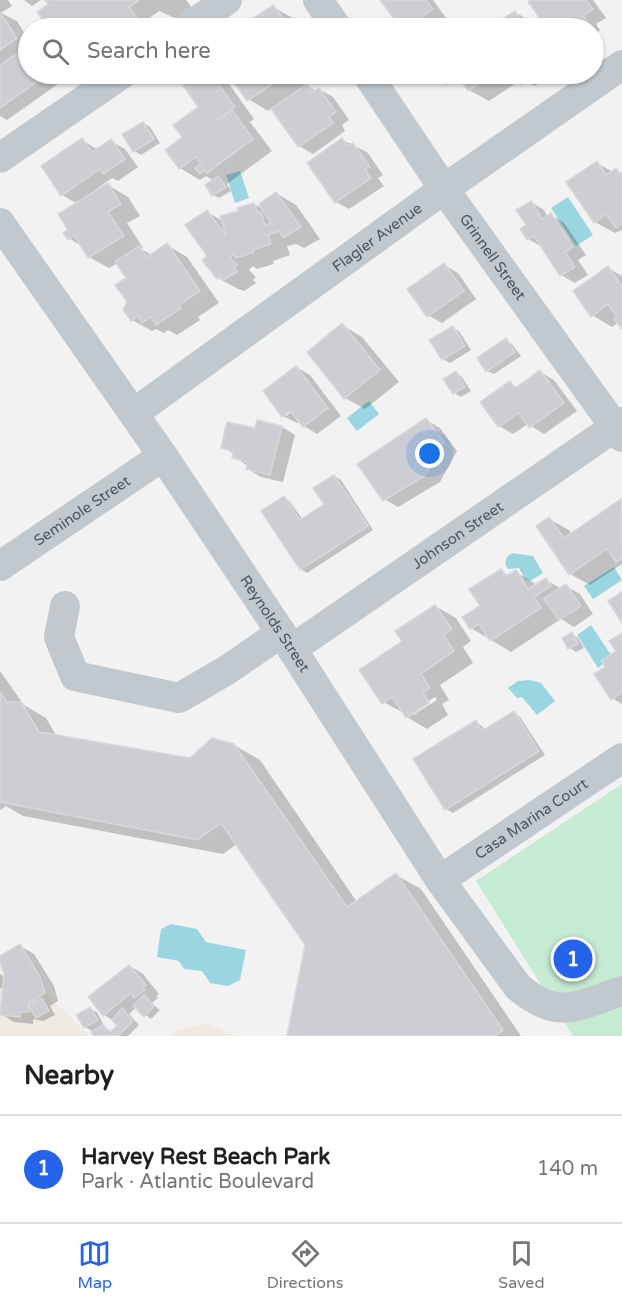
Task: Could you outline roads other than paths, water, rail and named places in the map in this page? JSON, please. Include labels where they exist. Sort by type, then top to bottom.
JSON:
[{"type":"street","points":[[202,18],[228,0]]},
{"type":"street","points":[[318,0],[330,18]]},
{"type":"street","name":"Flagler Avenue","points":[[604,78],[622,65]]},
{"type":"street","points":[[0,158],[107,84]]},
{"type":"street","name":"Grinnell Street","points":[[374,84],[444,189],[620,429]]},
{"type":"street","name":"Flagler Avenue","points":[[134,413],[444,189],[595,84]]},
{"type":"street","name":"Reynolds Street","points":[[0,223],[134,413],[287,641],[440,880],[518,987],[532,999],[551,1008],[578,1006],[622,991]]},
{"type":"street","name":"Johnson Street","points":[[65,606],[59,637],[75,676],[179,698],[227,670],[287,641],[620,429]]},
{"type":"street","name":"Seminole Street","points":[[0,566],[163,456]]},
{"type":"street","name":"Casa Marina Court","points":[[440,880],[622,758]]},
{"type":"water","points":[[240,171],[249,198],[235,203],[226,175]]},
{"type":"water","points":[[568,197],[593,235],[576,246],[551,208]]},
{"type":"water","points":[[369,401],[379,414],[357,431],[347,418]]},
{"type":"water","points":[[512,553],[533,556],[543,573],[530,581],[525,579],[519,568],[508,569],[505,564],[507,557]]},
{"type":"water","points":[[614,567],[622,580],[593,599],[584,586]]},
{"type":"water","points":[[591,625],[611,655],[601,661],[603,664],[598,668],[577,635]]},
{"type":"water","points":[[530,680],[541,683],[555,701],[537,715],[522,697],[517,698],[508,688],[518,681]]},
{"type":"water","points":[[171,924],[197,929],[206,942],[246,950],[240,980],[228,986],[210,983],[202,971],[184,969],[179,961],[157,957],[161,929]]},
{"type":"place","name":"Harvey Rest Beach Park","points":[[573,959]]}]
